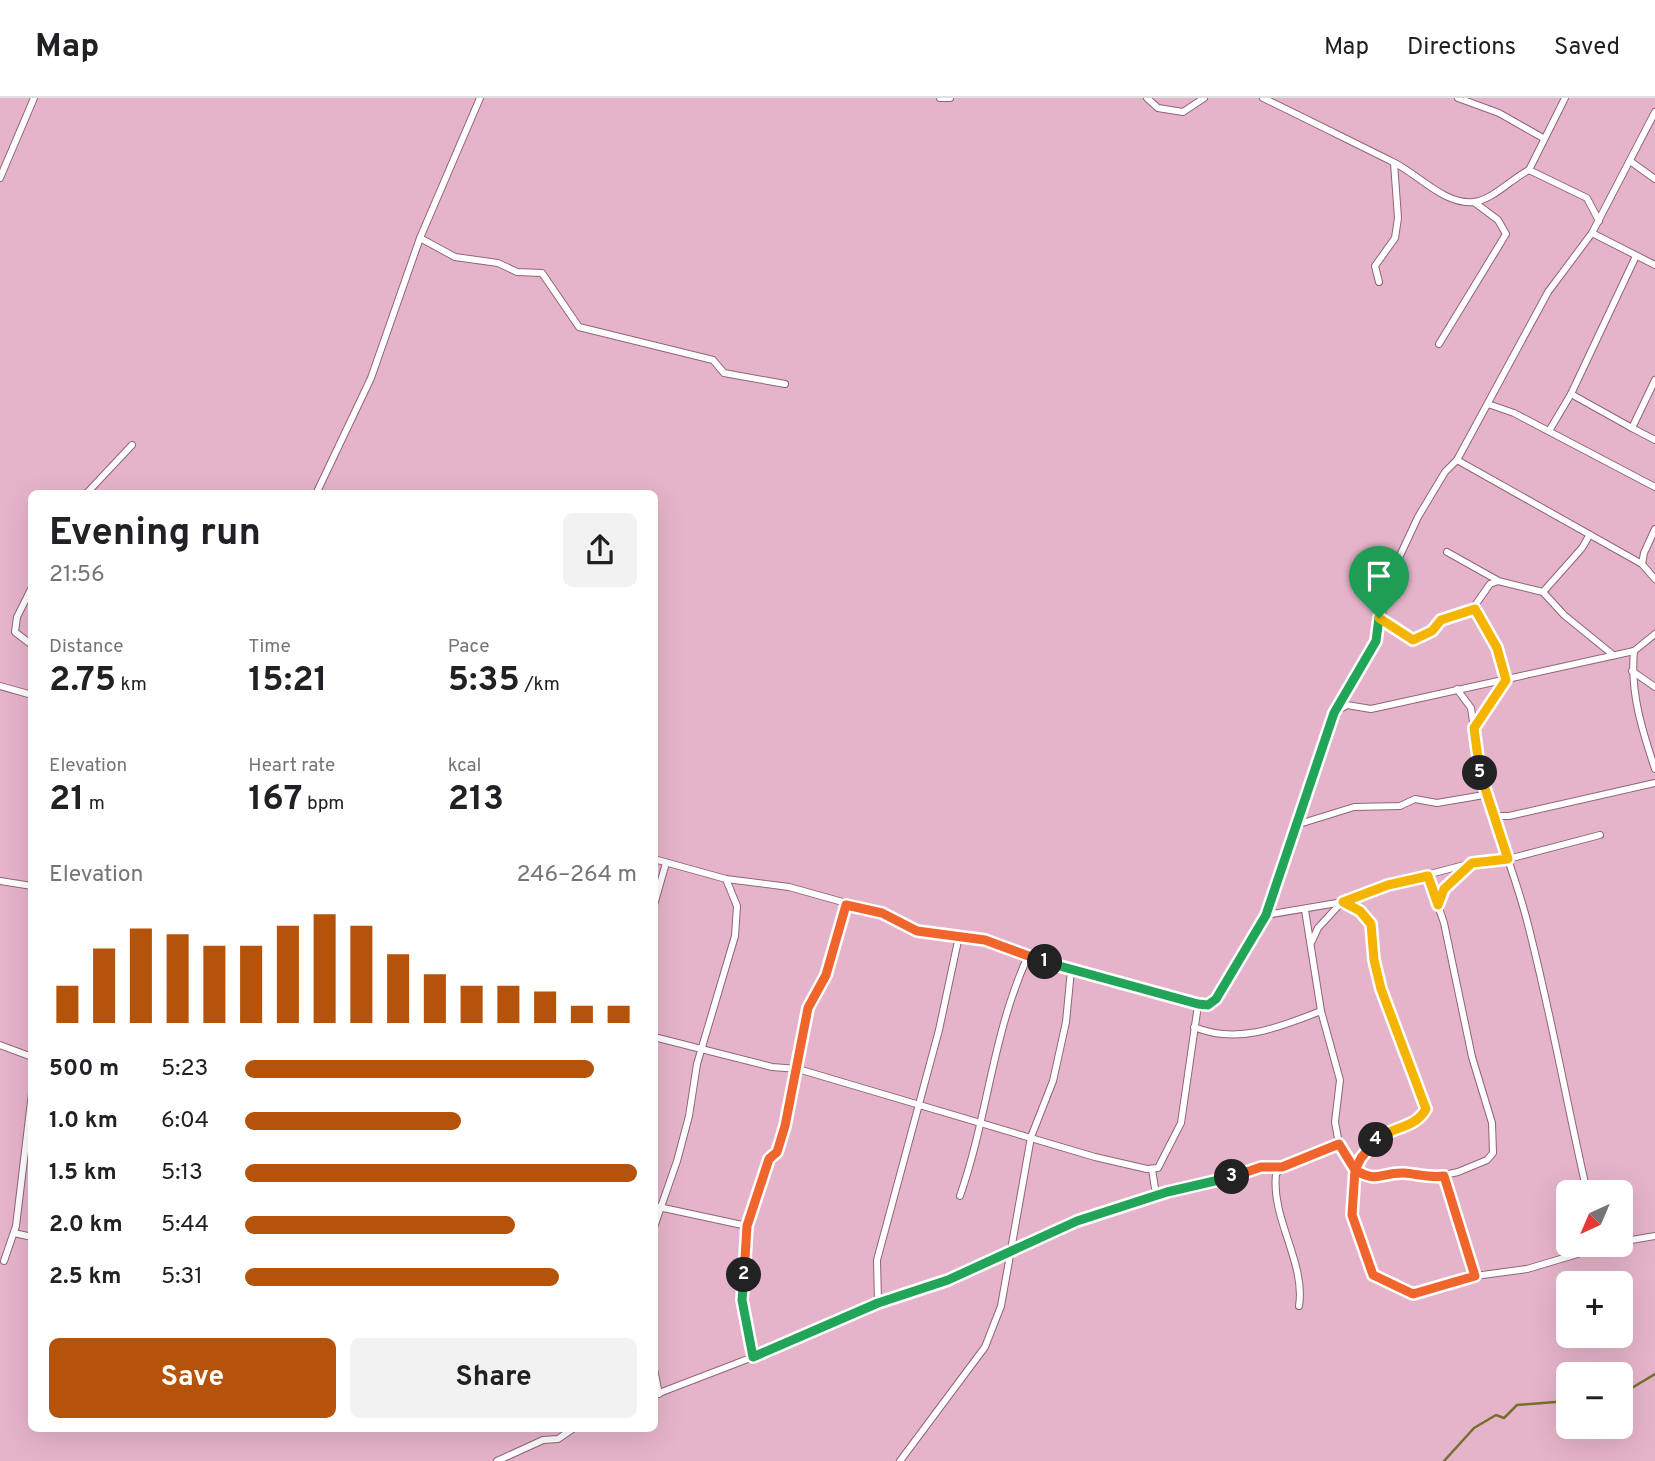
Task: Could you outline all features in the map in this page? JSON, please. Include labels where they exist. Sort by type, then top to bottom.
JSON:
[{"type":"street","points":[[0,178],[33,98]]},
{"type":"street","points":[[318,490],[387,339],[421,238],[480,98]]},
{"type":"street","points":[[940,98],[950,98]]},
{"type":"street","points":[[1147,98],[1158,108],[1183,112],[1205,98]]},
{"type":"street","points":[[1263,98],[1394,163],[1455,200],[1474,202],[1498,220],[1506,234],[1439,344]]},
{"type":"street","points":[[1458,98],[1499,113],[1543,138]]},
{"type":"street","points":[[1474,202],[1501,189],[1512,178],[1529,170],[1565,98]]},
{"type":"street","points":[[658,860],[726,879],[789,887],[882,913],[917,931],[985,940],[1071,970],[1198,1004],[1208,1005],[1216,999],[1266,915],[1334,713],[1376,641],[1390,578],[1418,517],[1445,472],[1457,460],[1548,292],[1592,233],[1630,161],[1642,132],[1655,112]]},
{"type":"street","points":[[1630,161],[1655,179]]},
{"type":"street","points":[[1379,282],[1375,267],[1395,238],[1398,218],[1394,163]]},
{"type":"street","points":[[1529,170],[1587,198],[1599,221]]},
{"type":"street","points":[[1592,233],[1655,265]]},
{"type":"street","points":[[421,238],[456,257],[498,263],[517,272],[542,273],[579,327],[713,360],[724,373],[785,384]]},
{"type":"street","points":[[1549,431],[1571,394],[1636,256]]},
{"type":"street","points":[[1632,428],[1655,380]]},
{"type":"street","points":[[1571,394],[1655,440]]},
{"type":"street","points":[[1488,404],[1514,413],[1655,487]]},
{"type":"street","points":[[90,490],[132,445]]},
{"type":"street","points":[[1457,460],[1642,564],[1655,579]]},
{"type":"street","points":[[1642,564],[1655,529]]},
{"type":"street","points":[[1543,592],[1557,572],[1582,548],[1589,536]]},
{"type":"street","points":[[1447,552],[1499,581],[1543,592],[1564,615],[1612,654]]},
{"type":"street","points":[[1379,618],[1413,640],[1432,631],[1441,620],[1475,609],[1490,584],[1499,581]]},
{"type":"street","points":[[28,595],[17,617],[15,632],[28,642]]},
{"type":"street","points":[[1474,728],[1506,680],[1497,648],[1475,609]]},
{"type":"street","points":[[1334,713],[1347,705],[1371,709],[1634,651],[1655,634]]},
{"type":"street","points":[[1634,651],[1632,671],[1643,735],[1655,769]]},
{"type":"street","points":[[1632,671],[1655,687]]},
{"type":"street","points":[[0,687],[28,694]]},
{"type":"street","points":[[1457,689],[1471,708],[1484,795],[1508,859],[1525,916],[1570,1102],[1584,1180]]},
{"type":"street","points":[[1492,816],[1509,816],[1655,783]]},
{"type":"street","points":[[1296,825],[1354,807],[1400,806],[1415,799],[1437,803],[1484,795]]},
{"type":"street","points":[[1266,915],[1343,902],[1388,885],[1472,863],[1508,859],[1600,835]]},
{"type":"street","points":[[658,891],[666,863]]},
{"type":"street","points":[[1438,905],[1444,889],[1472,863]]},
{"type":"street","points":[[1305,910],[1312,941],[1321,1012],[1340,1080],[1335,1122],[1339,1144],[1355,1170],[1367,1178],[1378,1179],[1402,1173],[1423,1177],[1444,1176],[1488,1160],[1493,1150],[1492,1123],[1472,1057],[1438,905],[1428,876]]},
{"type":"street","points":[[726,879],[737,906],[735,936],[701,1049],[691,1089],[689,1116],[658,1206],[747,1226]]},
{"type":"street","points":[[0,881],[28,885]]},
{"type":"street","points":[[1312,941],[1324,920],[1343,902]]},
{"type":"street","points":[[1343,902],[1360,911],[1371,924],[1374,960],[1381,989],[1426,1109],[1412,1125],[1388,1130],[1361,1158],[1355,1170],[1352,1215],[1373,1275],[1413,1294],[1475,1276],[1528,1269],[1564,1257]]},
{"type":"street","points":[[753,1357],[742,1300],[747,1226],[769,1159],[777,1152],[798,1069],[808,1008],[826,975],[846,905]]},
{"type":"street","points":[[878,1303],[877,1260],[919,1104],[959,936]]},
{"type":"street","points":[[960,1196],[990,1084],[998,1035],[1011,993],[1028,956]]},
{"type":"street","points":[[900,1461],[985,1347],[1001,1306],[1031,1137],[1053,1081],[1066,1022],[1071,970]]},
{"type":"street","points":[[658,1038],[772,1067],[798,1069],[1095,1157],[1152,1169],[1158,1168],[1181,1123],[1198,1004]]},
{"type":"street","points":[[1194,1027],[1209,1033],[1242,1036],[1321,1012]]},
{"type":"street","points":[[0,1045],[28,1056]]},
{"type":"street","points":[[4,1261],[14,1233],[28,1124]]},
{"type":"street","points":[[658,1395],[878,1303],[948,1280],[1077,1221],[1156,1195],[1261,1167],[1282,1167],[1339,1144]]},
{"type":"street","points":[[1282,1167],[1276,1181],[1287,1242],[1301,1291],[1299,1306]]},
{"type":"street","points":[[1152,1169],[1156,1195]]},
{"type":"street","points":[[1444,1176],[1475,1276]]},
{"type":"street","points":[[14,1233],[28,1236]]},
{"type":"street","points":[[1633,1240],[1655,1236]]},
{"type":"street","points":[[497,1461],[543,1440],[558,1439],[568,1432]]},
{"type":"waterway","points":[[1633,1387],[1655,1374]]},
{"type":"waterway","points":[[1444,1461],[1474,1428],[1496,1415],[1504,1418],[1517,1405],[1556,1402]]},
{"type":"route","points":[[1379,618],[1376,641],[1334,713],[1266,915],[1216,999],[1208,1005],[1071,970],[985,940],[917,931],[882,913],[846,905],[826,975],[808,1008],[794,1088],[777,1152],[769,1159],[747,1226],[742,1300],[753,1357],[878,1303],[948,1280],[1077,1221],[1167,1192],[1229,1178],[1245,1171],[1261,1167],[1282,1167],[1339,1144],[1355,1170],[1352,1215],[1373,1275],[1385,1278],[1413,1294],[1421,1294],[1475,1276],[1468,1261],[1444,1176],[1430,1178],[1402,1173],[1378,1179],[1367,1178],[1355,1170],[1361,1158],[1388,1130],[1412,1125],[1421,1118],[1426,1109],[1381,989],[1379,971],[1374,960],[1375,944],[1371,924],[1360,911],[1343,902],[1388,885],[1428,876],[1438,905],[1444,889],[1472,863],[1508,859],[1480,780],[1474,728],[1504,688],[1506,680],[1497,648],[1475,609],[1441,620],[1432,631],[1413,640],[1406,638],[1379,618]]}]
